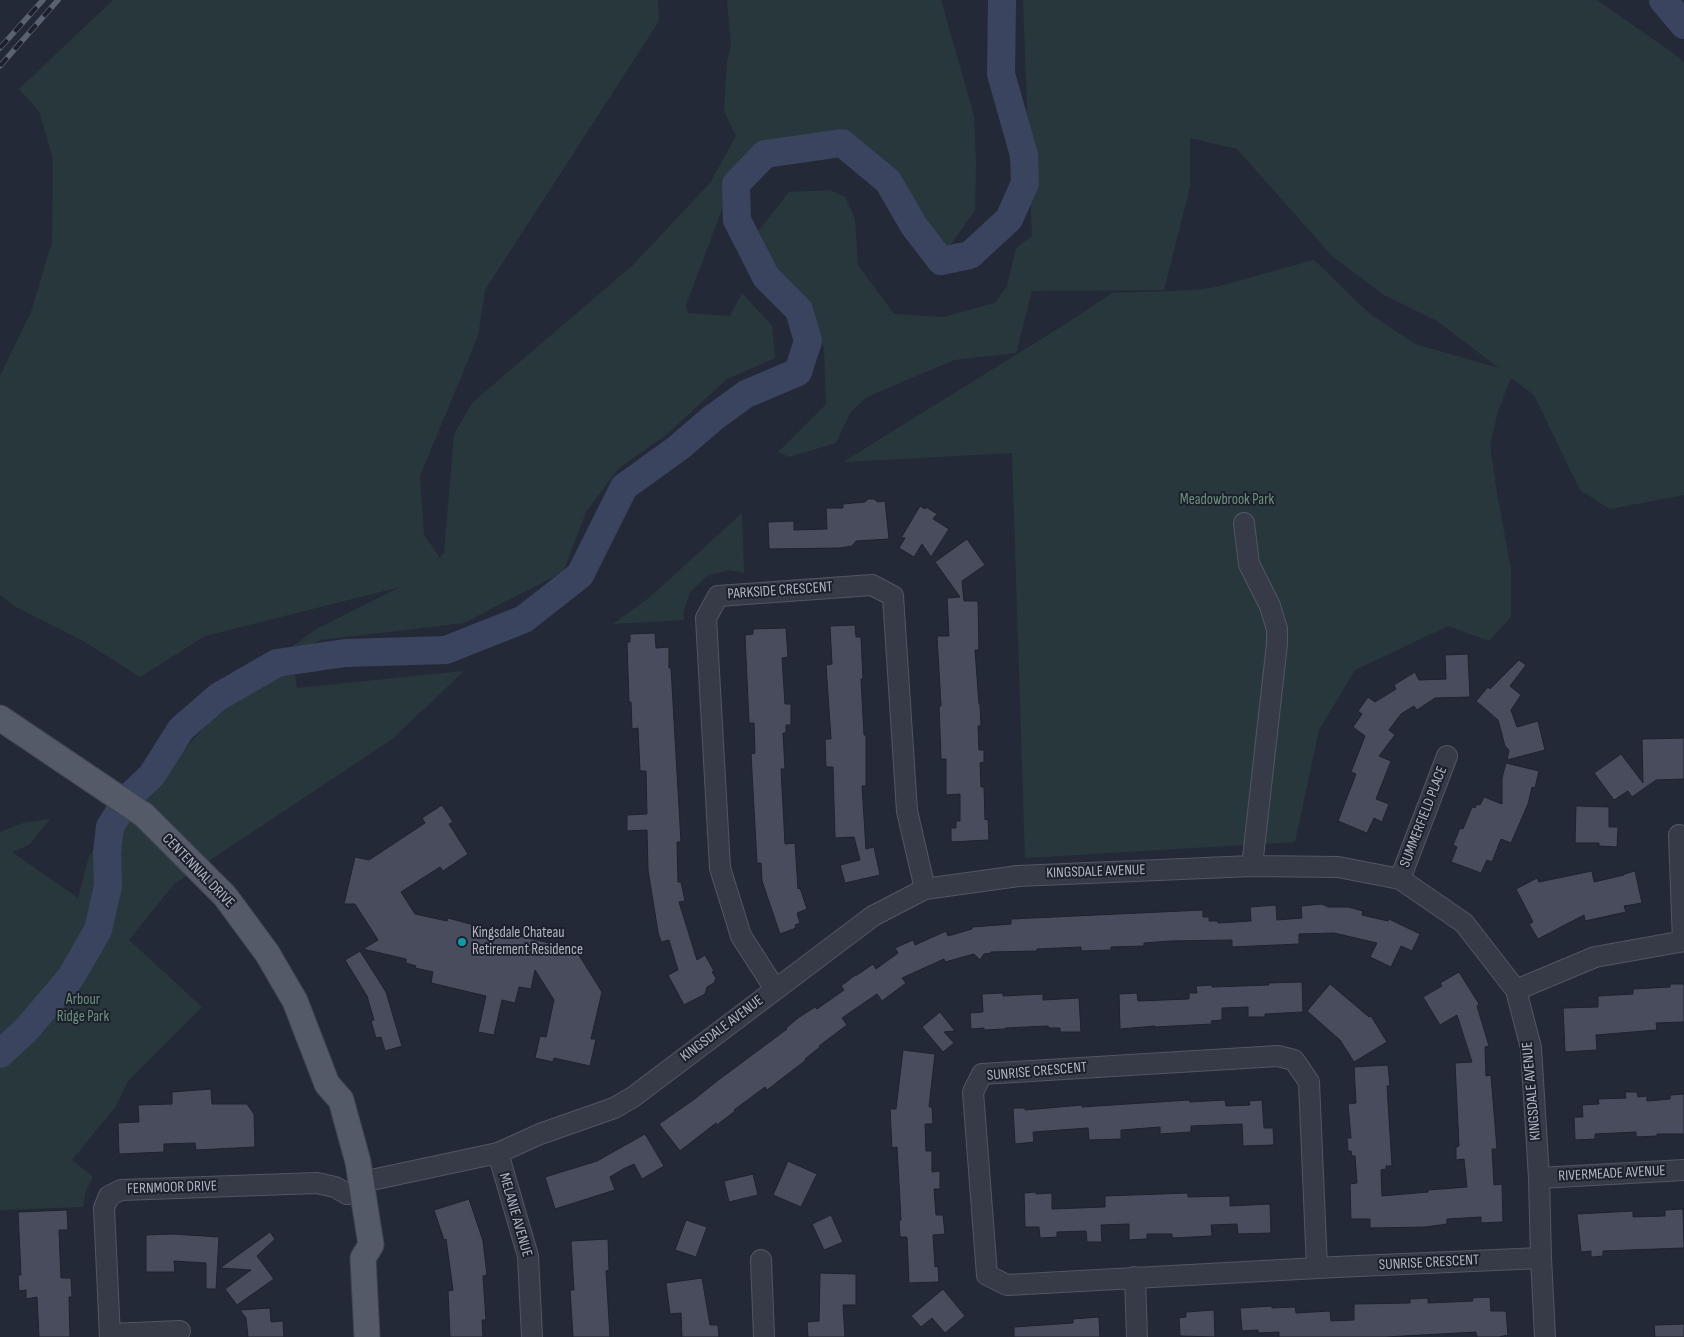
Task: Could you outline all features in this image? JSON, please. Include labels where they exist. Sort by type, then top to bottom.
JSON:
[{"type":"main road","name":"CENTENNIAL DRIVE","points":[[0,718],[144,815],[226,896],[267,953],[295,1001],[328,1084],[342,1100],[355,1188],[371,1245],[363,1258],[367,1337]]},
{"type":"street","points":[[1244,523],[1249,564],[1270,606],[1277,629],[1277,644],[1252,866]]},
{"type":"street","name":"PARKSIDE CRESCENT","points":[[775,989],[741,936],[720,868],[706,618],[718,596],[872,585],[893,596],[907,811],[925,889]]},
{"type":"street","name":"SUMMERFIELD PLACE","points":[[1400,879],[1447,756]]},
{"type":"street","points":[[1516,990],[1595,958],[1684,941],[1679,835]]},
{"type":"street","name":"KINGSDALE AVENUE","points":[[355,1188],[498,1153],[540,1134],[614,1108],[633,1097],[873,916],[925,889],[1018,876],[1252,866],[1338,867],[1400,879],[1464,923],[1516,990],[1531,1048],[1539,1178],[1545,1337]]},
{"type":"street","name":"SUNRISE CRESCENT","points":[[1317,1268],[1309,1082],[1294,1060],[1278,1056],[982,1074],[973,1092],[987,1275],[1006,1285],[1134,1277],[1541,1258]]},
{"type":"street","name":"MELANIE AVENUE","points":[[498,1153],[528,1256],[532,1337]]},
{"type":"street","name":"RIVERMEADE AVENUE","points":[[1539,1178],[1684,1170]]},
{"type":"street","name":"FERNMOOR DRIVE","points":[[110,1335],[104,1208],[109,1196],[121,1190],[289,1184],[325,1184],[335,1187],[355,1188]]},
{"type":"street","points":[[761,1260],[764,1337]]},
{"type":"street","points":[[1134,1277],[1138,1337]]},
{"type":"street","points":[[110,1335],[180,1331]]},
{"type":"green space","name":"Arbour Ridge Park","points":[[113,0],[658,0],[659,21],[485,290],[478,336],[420,476],[424,535],[439,556],[436,561],[444,553],[454,434],[473,402],[633,265],[710,183],[736,136],[724,111],[727,62],[731,44],[727,0],[941,0],[974,116],[975,210],[949,247],[933,254],[916,245],[863,160],[844,144],[799,143],[744,167],[731,185],[686,305],[688,313],[730,316],[742,293],[772,326],[775,358],[727,379],[666,435],[618,469],[586,512],[563,572],[464,623],[320,640],[292,656],[297,688],[464,671],[391,740],[174,884],[129,940],[202,1007],[128,1081],[116,1106],[72,1160],[93,1177],[86,1191],[83,1207],[0,1210],[0,832],[23,823],[50,819],[29,845],[12,852],[78,898],[89,856],[243,684],[313,631],[400,587],[205,636],[140,677],[85,642],[16,607],[0,595],[0,376],[31,312],[52,242],[53,159],[39,111],[19,89]]},
{"type":"green space","name":"Meadowbrook Park","points":[[1023,0],[1597,0],[1677,56],[1684,63],[1684,495],[1610,509],[1580,490],[1534,395],[1511,378],[1498,411],[1490,445],[1511,570],[1511,617],[1489,641],[1448,626],[1355,670],[1319,730],[1295,842],[1025,858],[1012,453],[843,462],[1064,325],[1112,293],[1196,290],[1216,287],[1314,260],[1370,314],[1415,344],[1499,368],[1437,321],[1384,295],[1332,256],[1237,149],[1190,138],[1190,187],[1164,290],[1032,291],[1016,353],[954,360],[867,397],[850,413],[836,443],[789,457],[778,452],[826,404],[824,348],[811,318],[788,306],[760,272],[750,242],[789,192],[830,190],[845,197],[855,219],[858,265],[894,314],[943,317],[995,303],[1007,286],[1016,248],[1032,236]]},
{"type":"green space","points":[[742,513],[744,573],[729,570],[707,576],[690,592],[683,613],[684,620],[613,624],[650,597]]},
{"type":"building","points":[[868,499],[874,499],[878,502],[885,501],[889,539],[856,541],[852,546],[840,548],[769,549],[768,522],[794,521],[794,530],[827,529],[826,508],[843,508],[843,504],[865,502]]},
{"type":"building","points":[[920,506],[925,509],[926,507],[937,514],[933,519],[949,529],[931,557],[922,544],[914,557],[899,548],[905,538],[901,538]]},
{"type":"building","points":[[967,539],[985,565],[962,581],[964,601],[978,601],[979,650],[975,650],[981,726],[978,726],[979,750],[984,750],[984,762],[980,763],[981,787],[984,787],[985,820],[988,819],[989,840],[951,842],[951,828],[956,828],[956,821],[960,821],[960,794],[946,795],[946,759],[941,759],[939,706],[941,706],[937,636],[949,636],[947,598],[960,597],[935,562]]},
{"type":"building","points":[[855,625],[856,637],[861,637],[863,679],[861,679],[864,735],[866,735],[866,786],[862,786],[866,849],[874,847],[880,875],[845,883],[840,865],[860,860],[854,837],[835,838],[833,767],[826,767],[825,739],[831,739],[826,665],[832,664],[830,626]]},
{"type":"building","points":[[786,628],[788,657],[782,658],[785,704],[791,704],[791,725],[786,725],[786,733],[783,733],[785,769],[781,769],[785,844],[795,843],[798,889],[800,888],[807,909],[797,913],[800,923],[795,925],[796,928],[780,934],[762,881],[761,863],[757,863],[751,754],[755,753],[754,723],[749,723],[745,635],[753,634],[753,629]]},
{"type":"building","points":[[655,633],[656,648],[669,647],[669,668],[671,668],[681,842],[677,842],[678,882],[681,882],[685,901],[679,902],[697,960],[705,955],[716,978],[714,983],[707,987],[705,994],[684,1005],[668,975],[678,970],[669,940],[661,942],[658,932],[648,870],[647,830],[627,831],[627,815],[647,814],[646,771],[640,771],[638,728],[632,729],[627,642],[630,642],[630,634]]},
{"type":"building","points":[[1468,654],[1470,697],[1435,698],[1417,710],[1414,706],[1401,714],[1389,730],[1395,735],[1379,756],[1391,761],[1376,799],[1389,804],[1382,822],[1374,818],[1367,833],[1338,821],[1356,774],[1351,772],[1365,736],[1353,727],[1362,714],[1358,711],[1368,697],[1375,702],[1396,689],[1394,685],[1415,672],[1419,680],[1446,679],[1445,655]]},
{"type":"building","points":[[1519,660],[1526,665],[1510,686],[1521,695],[1511,710],[1517,727],[1538,721],[1545,750],[1507,760],[1509,750],[1505,746],[1498,720],[1476,701],[1488,687],[1490,689]]},
{"type":"building","points":[[1684,738],[1684,779],[1656,780],[1632,797],[1628,791],[1614,800],[1594,773],[1621,754],[1643,783],[1642,739]]},
{"type":"building","points":[[1506,763],[1539,771],[1535,788],[1532,787],[1528,804],[1511,843],[1501,839],[1492,862],[1487,860],[1481,873],[1451,862],[1457,847],[1453,845],[1460,828],[1463,829],[1472,807],[1475,808],[1477,804],[1480,805],[1484,797],[1502,804],[1502,778]]},
{"type":"building","name":"Kingsdale Chateau Retirement Residence","points":[[442,805],[453,822],[449,824],[468,854],[443,871],[440,867],[401,892],[415,914],[447,921],[448,918],[500,932],[502,925],[517,929],[515,935],[575,949],[602,992],[591,1039],[596,1039],[590,1066],[554,1058],[553,1062],[535,1058],[540,1036],[546,1037],[554,1000],[535,970],[531,989],[519,987],[515,1003],[502,1000],[494,1035],[478,1032],[486,996],[431,983],[433,972],[415,968],[416,966],[406,963],[406,959],[363,949],[378,940],[355,904],[344,904],[355,857],[369,860],[425,823],[422,818]]},
{"type":"building","points":[[1576,806],[1609,807],[1609,827],[1618,827],[1617,847],[1599,846],[1599,843],[1575,843]]},
{"type":"building","points":[[1592,871],[1594,882],[1635,871],[1642,903],[1624,906],[1626,912],[1585,921],[1584,915],[1538,939],[1529,924],[1533,922],[1516,889],[1537,878],[1539,882]]},
{"type":"building","points":[[1322,904],[1328,907],[1348,907],[1363,911],[1362,915],[1388,921],[1389,919],[1420,934],[1412,951],[1401,946],[1391,967],[1370,957],[1377,943],[1334,933],[1299,934],[1299,944],[1232,947],[1232,940],[1171,941],[1144,943],[1144,946],[1111,947],[1111,950],[1081,951],[1081,947],[1037,949],[1037,951],[991,952],[984,954],[980,960],[974,954],[945,962],[944,959],[902,978],[906,983],[882,1001],[877,994],[842,1018],[847,1025],[819,1046],[806,1060],[767,1090],[765,1087],[680,1151],[659,1124],[787,1029],[798,1018],[815,1007],[817,1009],[844,990],[841,986],[854,976],[873,964],[876,969],[898,953],[895,948],[913,940],[915,945],[946,931],[948,936],[972,929],[972,927],[1011,924],[1011,919],[1203,910],[1203,917],[1209,917],[1209,921],[1218,921],[1218,923],[1251,921],[1250,907],[1276,905],[1277,920],[1302,918],[1301,906]]},
{"type":"building","points":[[360,951],[386,992],[402,1046],[385,1051],[381,1037],[376,1038],[371,1021],[374,1020],[367,996],[345,960]]},
{"type":"building","points":[[1459,972],[1479,1004],[1477,1006],[1489,1046],[1485,1047],[1486,1076],[1491,1075],[1497,1149],[1492,1149],[1494,1185],[1502,1184],[1503,1222],[1481,1223],[1481,1217],[1447,1219],[1447,1224],[1426,1227],[1370,1228],[1370,1219],[1351,1219],[1350,1184],[1357,1183],[1355,1156],[1352,1156],[1351,1151],[1348,1151],[1347,1138],[1351,1138],[1348,1104],[1356,1103],[1354,1067],[1388,1065],[1390,1086],[1387,1086],[1392,1166],[1386,1166],[1386,1169],[1381,1170],[1382,1196],[1467,1187],[1464,1159],[1456,1160],[1456,1147],[1459,1146],[1455,1063],[1472,1062],[1457,1015],[1440,1025],[1423,997],[1442,986],[1440,983]]},
{"type":"building","points":[[1302,982],[1303,1012],[1265,1014],[1265,1017],[1248,1017],[1248,1007],[1222,1008],[1222,1020],[1211,1021],[1212,1024],[1120,1029],[1119,994],[1137,993],[1138,1001],[1189,999],[1189,993],[1197,993],[1196,986],[1269,985],[1268,983]]},
{"type":"building","points":[[1330,984],[1369,1017],[1371,1016],[1387,1042],[1354,1062],[1340,1040],[1307,1011]]},
{"type":"building","points":[[1670,984],[1684,984],[1684,1022],[1656,1023],[1657,1030],[1596,1035],[1597,1050],[1565,1052],[1563,1008],[1598,1007],[1598,996],[1633,994],[1633,989],[1670,987]]},
{"type":"building","points":[[1003,993],[1003,996],[1043,994],[1043,1000],[1079,998],[1081,1032],[1060,1032],[1060,1028],[1049,1028],[1048,1026],[984,1030],[984,1028],[971,1029],[970,1013],[983,1012],[982,994]]},
{"type":"building","points":[[940,1012],[955,1031],[944,1032],[954,1043],[943,1052],[922,1027]]},
{"type":"building","points":[[903,1050],[935,1054],[929,1107],[932,1107],[933,1124],[925,1124],[926,1151],[932,1151],[932,1172],[940,1171],[940,1189],[934,1189],[936,1215],[943,1215],[945,1234],[933,1235],[935,1267],[938,1266],[939,1282],[909,1283],[907,1237],[900,1237],[899,1221],[901,1220],[897,1147],[892,1148],[890,1109],[896,1109]]},
{"type":"building","points":[[211,1089],[212,1104],[247,1104],[254,1114],[255,1147],[196,1150],[195,1143],[164,1144],[164,1152],[119,1154],[118,1123],[139,1122],[138,1105],[172,1104],[172,1092]]},
{"type":"building","points":[[1625,1092],[1637,1092],[1638,1097],[1647,1096],[1647,1101],[1670,1099],[1670,1095],[1684,1094],[1684,1134],[1657,1134],[1657,1136],[1636,1137],[1636,1132],[1595,1134],[1595,1139],[1575,1140],[1574,1117],[1583,1117],[1582,1105],[1599,1104],[1598,1099],[1626,1098]]},
{"type":"building","points":[[1189,1100],[1190,1102],[1225,1100],[1226,1106],[1250,1105],[1249,1101],[1262,1100],[1264,1128],[1273,1128],[1274,1145],[1243,1146],[1242,1124],[1191,1126],[1191,1132],[1160,1134],[1160,1127],[1121,1130],[1121,1139],[1089,1140],[1088,1128],[1033,1132],[1034,1142],[1015,1144],[1013,1108],[1025,1108],[1025,1110],[1082,1105],[1082,1107]]},
{"type":"building","points":[[645,1134],[664,1166],[642,1179],[634,1164],[610,1177],[615,1190],[555,1209],[545,1177],[597,1161]]},
{"type":"building","points":[[788,1161],[817,1174],[801,1207],[773,1195]]},
{"type":"building","points":[[753,1174],[758,1195],[729,1202],[724,1181]]},
{"type":"building","points":[[1036,1192],[1036,1194],[1052,1193],[1052,1209],[1105,1207],[1105,1196],[1188,1193],[1188,1197],[1230,1196],[1230,1206],[1270,1204],[1271,1233],[1238,1234],[1237,1224],[1211,1225],[1212,1236],[1172,1238],[1172,1234],[1147,1234],[1147,1239],[1129,1240],[1129,1224],[1101,1225],[1102,1242],[1087,1242],[1086,1231],[1057,1232],[1057,1237],[1040,1238],[1039,1227],[1025,1227],[1024,1193]]},
{"type":"building","points":[[469,1199],[483,1241],[487,1275],[483,1276],[486,1320],[482,1320],[483,1337],[450,1337],[448,1291],[453,1290],[446,1239],[444,1240],[434,1210]]},
{"type":"building","points":[[1683,1209],[1684,1248],[1603,1251],[1603,1256],[1591,1257],[1591,1251],[1581,1252],[1577,1214],[1633,1211],[1633,1217],[1665,1216],[1665,1210]]},
{"type":"building","points":[[67,1210],[68,1230],[59,1230],[61,1278],[71,1278],[72,1297],[69,1297],[70,1337],[39,1337],[37,1297],[26,1299],[26,1290],[19,1291],[18,1275],[21,1275],[18,1212]]},
{"type":"building","points":[[831,1215],[843,1242],[824,1250],[812,1224]]},
{"type":"building","points":[[686,1220],[707,1227],[696,1257],[675,1250]]},
{"type":"building","points":[[270,1232],[275,1239],[257,1256],[274,1279],[237,1305],[225,1289],[251,1270],[220,1268]]},
{"type":"building","points":[[173,1234],[219,1237],[216,1289],[206,1289],[206,1263],[174,1261],[175,1272],[146,1272],[146,1235]]},
{"type":"building","points":[[608,1239],[609,1270],[606,1271],[610,1337],[573,1337],[570,1290],[574,1290],[571,1241]]},
{"type":"building","points":[[820,1273],[856,1274],[856,1305],[843,1305],[845,1337],[808,1337],[807,1322],[819,1321]]},
{"type":"building","points":[[702,1278],[710,1325],[718,1325],[719,1337],[682,1337],[681,1313],[670,1314],[666,1283]]},
{"type":"building","points":[[943,1289],[965,1316],[945,1333],[932,1318],[921,1327],[911,1316]]},
{"type":"building","points":[[1490,1297],[1491,1311],[1506,1311],[1508,1335],[1477,1337],[1476,1332],[1386,1337],[1279,1337],[1279,1332],[1258,1333],[1258,1330],[1242,1331],[1240,1308],[1295,1307],[1296,1313],[1330,1311],[1331,1321],[1354,1320],[1354,1304],[1410,1303],[1410,1299],[1428,1298],[1428,1303],[1473,1301],[1472,1298]]},
{"type":"building","points":[[270,1308],[271,1322],[283,1321],[284,1337],[248,1337],[246,1318],[240,1310]]},
{"type":"building","points":[[1214,1310],[1215,1337],[1180,1336],[1179,1318],[1186,1317],[1186,1312]]},
{"type":"building","points":[[1099,1317],[1100,1337],[1014,1337],[1014,1327],[1073,1323],[1073,1319]]},
{"type":"building","points":[[1684,1324],[1684,1337],[1655,1337],[1654,1325]]},
{"type":"waterway","points":[[0,1054],[26,1030],[71,977],[98,930],[108,886],[107,852],[110,827],[127,799],[152,775],[181,729],[218,697],[277,663],[345,653],[446,650],[524,619],[580,575],[624,487],[678,448],[713,418],[746,394],[798,372],[808,341],[799,310],[766,277],[737,220],[736,184],[765,154],[842,143],[888,181],[914,226],[941,261],[970,255],[1009,219],[1025,183],[1024,155],[1001,74],[1002,0]]},
{"type":"waterway","points":[[1663,0],[1684,25]]},
{"type":"railway","points":[[0,48],[43,0]]},
{"type":"railway","points":[[0,66],[58,0]]},
{"type":"place","name":"Kingsdale Chateau Retirement Residence","points":[[462,942]]}]
